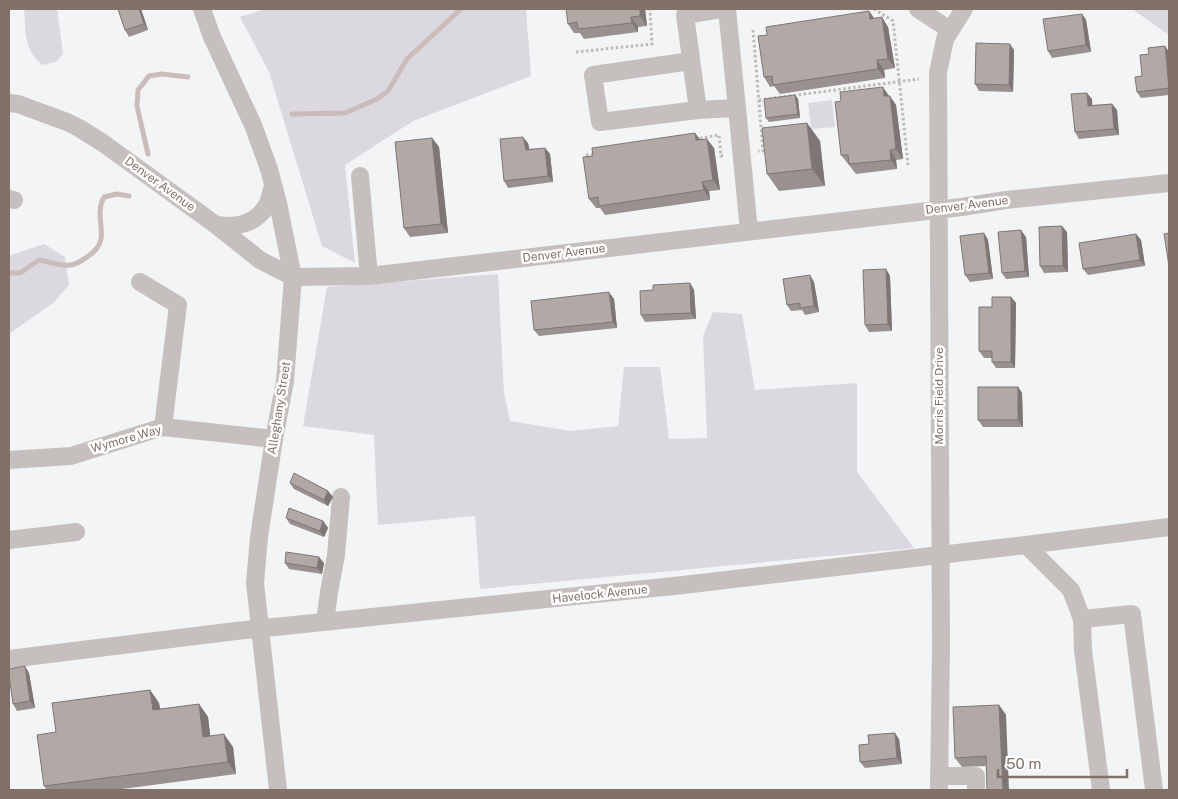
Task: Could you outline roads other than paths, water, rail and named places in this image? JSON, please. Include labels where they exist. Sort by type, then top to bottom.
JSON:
[{"type":"street","name":"Alleghany Street","points":[[202,9],[212,37],[253,125],[273,185],[293,277],[285,381],[259,537],[255,583],[278,790]]},
{"type":"street","points":[[698,110],[685,15],[721,9]]},
{"type":"street","points":[[727,9],[749,231]]},
{"type":"street","points":[[918,9],[950,30]]},
{"type":"street","name":"Morris Field Drive","points":[[939,783],[938,73],[945,39],[964,9]]},
{"type":"street","points":[[691,61],[593,75],[600,122],[698,110],[736,108]]},
{"type":"street","name":"Denver Avenue","points":[[9,103],[18,104],[79,128],[103,143],[216,225],[260,260],[293,277],[369,276],[962,207],[1006,200],[1169,183]]},
{"type":"street","points":[[360,176],[369,276]]},
{"type":"street","points":[[216,225],[230,227],[244,225],[260,214],[268,204],[273,185]]},
{"type":"street","points":[[140,282],[178,305],[163,427]]},
{"type":"street","name":"Wymore Way","points":[[9,460],[70,456],[163,427],[274,439]]},
{"type":"street","points":[[325,622],[336,555],[341,497]]},
{"type":"street","name":"Havelock Avenue","points":[[9,659],[325,622],[683,585],[1169,527]]},
{"type":"street","points":[[9,540],[76,532]]},
{"type":"street","points":[[1026,545],[1071,590],[1082,619],[1083,650],[1101,790]]},
{"type":"street","points":[[1082,619],[1132,614],[1154,790]]},
{"type":"street","points":[[939,783],[976,776],[976,790]]},
{"type":"waterway","points":[[292,114],[345,113],[377,99],[388,91],[407,59],[461,9]]},
{"type":"waterway","points":[[148,154],[137,106],[138,90],[149,76],[162,74],[188,77]]},
{"type":"waterway","points":[[9,273],[20,273],[39,260],[64,265],[75,264],[81,261],[94,251],[100,242],[100,208],[104,197],[117,194],[129,196]]}]
